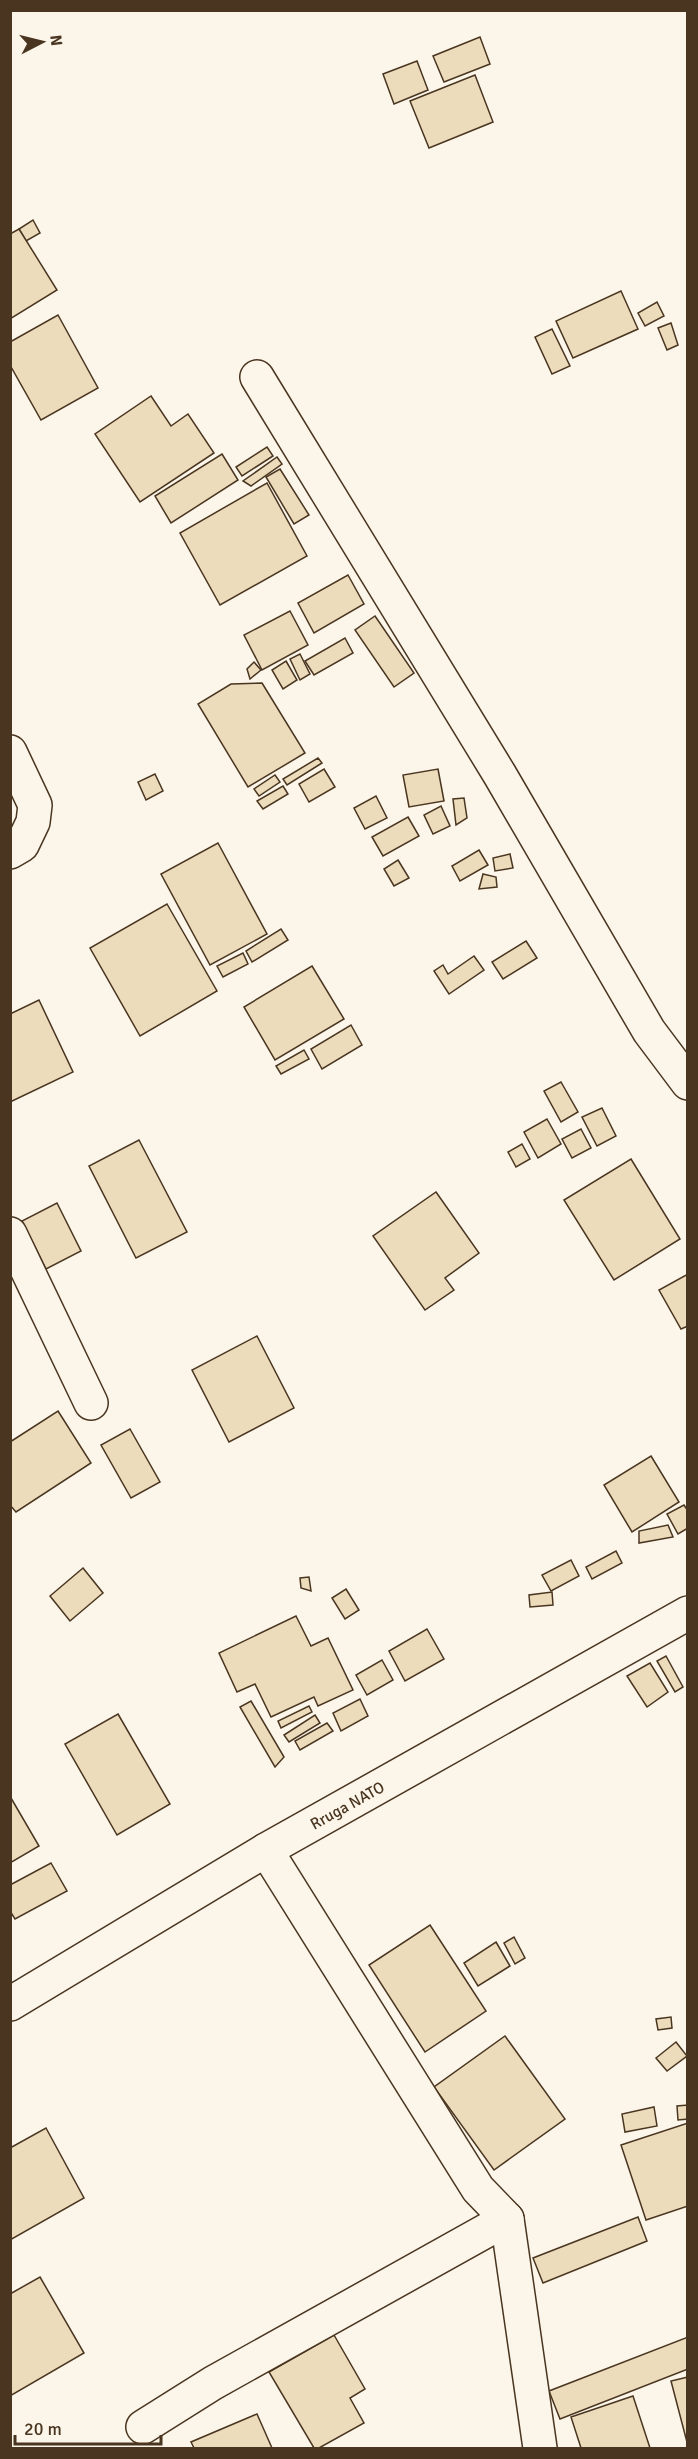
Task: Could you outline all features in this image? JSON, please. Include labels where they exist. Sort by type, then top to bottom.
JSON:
[{"type":"street","points":[[257,377],[500,774],[649,1030],[687,1083]]},
{"type":"street","points":[[10,752],[35,805],[33,822],[22,845],[10,852]]},
{"type":"street","points":[[10,1234],[91,1403]]},
{"type":"street","name":"Rruga NATO","points":[[10,2004],[266,1850],[687,1613]]},
{"type":"street","points":[[266,1850],[478,2190],[507,2219],[540,2448]]},
{"type":"street","points":[[143,2427],[213,2383],[507,2219]]},
{"type":"building","points":[[480,37],[490,64],[444,82],[433,56]]},
{"type":"building","points":[[417,61],[428,90],[394,104],[383,74]]},
{"type":"building","points":[[475,75],[493,122],[429,148],[410,101]]},
{"type":"building","points":[[33,220],[40,233],[26,241],[19,229]]},
{"type":"building","points":[[19,229],[57,290],[10,319],[10,234]]},
{"type":"building","points":[[621,291],[638,329],[573,358],[556,321]]},
{"type":"building","points":[[657,302],[664,316],[645,326],[638,313]]},
{"type":"building","points":[[58,315],[98,388],[41,420],[10,365],[10,342]]},
{"type":"building","points":[[671,323],[678,345],[667,350],[658,328]]},
{"type":"building","points":[[552,329],[570,366],[552,374],[535,337]]},
{"type":"building","points":[[151,396],[171,426],[188,414],[214,453],[140,502],[95,434]]},
{"type":"building","points":[[267,447],[273,456],[242,476],[236,467]]},
{"type":"building","points":[[222,454],[238,480],[171,523],[155,496]]},
{"type":"building","points":[[277,457],[282,464],[251,486],[243,481]]},
{"type":"building","points":[[280,469],[309,515],[294,524],[266,477]]},
{"type":"building","points":[[267,483],[307,556],[220,605],[180,533]]},
{"type":"building","points":[[348,575],[364,604],[314,633],[298,603]]},
{"type":"building","points":[[290,611],[308,645],[262,670],[244,635]]},
{"type":"building","points":[[375,616],[414,673],[394,687],[355,630]]},
{"type":"building","points":[[345,638],[353,653],[314,675],[305,661]]},
{"type":"building","points":[[300,654],[310,674],[300,680],[290,659]]},
{"type":"building","points":[[286,661],[297,680],[283,689],[272,670]]},
{"type":"building","points":[[254,662],[261,670],[250,679],[247,669]]},
{"type":"building","points":[[262,683],[305,753],[248,787],[198,704],[231,684]]},
{"type":"building","points":[[318,758],[322,763],[287,785],[283,779]]},
{"type":"building","points":[[324,769],[335,787],[309,802],[299,784]]},
{"type":"building","points":[[438,769],[444,801],[409,807],[403,775]]},
{"type":"building","points":[[155,774],[163,791],[146,800],[138,782]]},
{"type":"building","points":[[275,775],[280,782],[259,796],[254,789]]},
{"type":"building","points":[[283,786],[288,794],[263,809],[257,801]]},
{"type":"building","points":[[376,796],[387,818],[365,829],[354,808]]},
{"type":"building","points":[[464,798],[467,818],[456,825],[453,799]]},
{"type":"building","points":[[441,806],[450,826],[433,834],[424,815]]},
{"type":"building","points":[[408,817],[419,836],[383,856],[372,837]]},
{"type":"building","points":[[218,843],[267,934],[210,965],[161,874]]},
{"type":"building","points":[[479,850],[488,865],[460,881],[452,866]]},
{"type":"building","points":[[510,854],[513,868],[495,871],[493,858]]},
{"type":"building","points":[[398,860],[409,878],[394,886],[384,869]]},
{"type":"building","points":[[483,874],[496,877],[497,887],[479,889]]},
{"type":"building","points":[[167,904],[217,991],[140,1036],[90,948]]},
{"type":"building","points":[[281,929],[288,940],[252,962],[246,951]]},
{"type":"building","points":[[526,941],[537,958],[503,979],[492,962]]},
{"type":"building","points":[[243,953],[248,964],[223,977],[217,966]]},
{"type":"building","points":[[474,956],[484,970],[449,994],[434,971],[443,965],[448,974]]},
{"type":"building","points":[[312,966],[344,1019],[275,1060],[244,1007]]},
{"type":"building","points":[[39,1000],[73,1072],[10,1102],[10,1014]]},
{"type":"building","points":[[351,1025],[362,1045],[322,1069],[311,1049]]},
{"type":"building","points":[[304,1050],[309,1059],[281,1074],[276,1066]]},
{"type":"building","points":[[561,1082],[578,1112],[561,1122],[544,1091]]},
{"type":"building","points":[[602,1108],[616,1136],[597,1146],[582,1117]]},
{"type":"building","points":[[547,1119],[561,1144],[538,1158],[524,1132]]},
{"type":"building","points":[[581,1129],[591,1148],[572,1158],[562,1139]]},
{"type":"building","points":[[139,1140],[187,1232],[136,1258],[89,1166]]},
{"type":"building","points":[[522,1144],[530,1159],[516,1167],[508,1152]]},
{"type":"building","points":[[631,1159],[680,1239],[614,1280],[564,1200]]},
{"type":"building","points":[[436,1192],[479,1253],[445,1278],[454,1290],[425,1310],[373,1236]]},
{"type":"building","points":[[57,1203],[81,1251],[46,1269],[22,1221]]},
{"type":"building","points":[[688,1274],[688,1326],[681,1329],[659,1290]]},
{"type":"building","points":[[257,1336],[294,1408],[229,1442],[192,1370]]},
{"type":"building","points":[[58,1411],[91,1463],[16,1512],[10,1505],[10,1442]]},
{"type":"building","points":[[130,1429],[160,1482],[131,1498],[101,1445]]},
{"type":"building","points":[[651,1456],[679,1502],[632,1532],[604,1485]]},
{"type":"building","points":[[684,1505],[688,1511],[688,1528],[678,1534],[667,1514]]},
{"type":"building","points":[[668,1525],[673,1537],[639,1543],[639,1531]]},
{"type":"building","points":[[616,1551],[622,1563],[592,1579],[586,1567]]},
{"type":"building","points":[[571,1560],[579,1576],[551,1591],[542,1575]]},
{"type":"building","points":[[83,1568],[103,1593],[70,1621],[50,1596]]},
{"type":"building","points":[[309,1577],[311,1591],[301,1588],[300,1578]]},
{"type":"building","points":[[346,1589],[359,1610],[345,1619],[332,1598]]},
{"type":"building","points":[[552,1592],[553,1605],[530,1607],[529,1595]]},
{"type":"building","points":[[296,1616],[311,1646],[328,1638],[353,1690],[318,1706],[314,1697],[271,1717],[255,1684],[237,1692],[219,1653]]},
{"type":"building","points":[[427,1629],[444,1659],[405,1681],[389,1651]]},
{"type":"building","points":[[666,1656],[683,1687],[675,1692],[657,1661]]},
{"type":"building","points":[[382,1660],[393,1680],[367,1695],[356,1675]]},
{"type":"building","points":[[650,1663],[668,1692],[647,1707],[627,1676]]},
{"type":"building","points":[[360,1699],[368,1716],[341,1731],[333,1713]]},
{"type":"building","points":[[251,1701],[284,1757],[275,1767],[240,1707]]},
{"type":"building","points":[[309,1706],[312,1712],[281,1728],[278,1721]]},
{"type":"building","points":[[118,1714],[170,1804],[117,1835],[65,1744]]},
{"type":"building","points":[[315,1715],[320,1723],[289,1742],[284,1735]]},
{"type":"building","points":[[327,1723],[333,1731],[300,1750],[295,1741]]},
{"type":"building","points":[[10,1798],[39,1846],[10,1863]]},
{"type":"building","points":[[51,1863],[67,1891],[15,1919],[10,1911],[10,1885]]},
{"type":"building","points":[[430,1925],[486,2011],[425,2052],[369,1965]]},
{"type":"building","points":[[514,1937],[525,1958],[515,1964],[504,1943]]},
{"type":"building","points":[[496,1942],[510,1966],[478,1986],[464,1963]]},
{"type":"building","points":[[671,2017],[672,2028],[658,2030],[656,2019]]},
{"type":"building","points":[[505,2036],[565,2119],[494,2170],[434,2087]]},
{"type":"building","points":[[676,2042],[687,2056],[667,2071],[656,2058]]},
{"type":"building","points":[[688,2105],[688,2119],[678,2120],[677,2106]]},
{"type":"building","points":[[654,2107],[657,2126],[625,2132],[622,2114]]},
{"type":"building","points":[[688,2123],[688,2206],[646,2220],[621,2145]]},
{"type":"building","points":[[46,2128],[84,2198],[10,2240],[10,2148]]},
{"type":"building","points":[[638,2217],[647,2241],[543,2283],[533,2258]]},
{"type":"building","points":[[40,2277],[84,2353],[10,2396],[10,2294]]},
{"type":"building","points":[[334,2335],[365,2389],[350,2398],[364,2423],[319,2448],[314,2448],[269,2372]]},
{"type":"building","points":[[688,2337],[688,2369],[560,2419],[549,2391]]},
{"type":"building","points":[[688,2377],[688,2446],[671,2381]]},
{"type":"building","points":[[633,2396],[650,2448],[581,2448],[571,2417]]},
{"type":"building","points":[[257,2414],[272,2448],[194,2448],[191,2442]]}]
